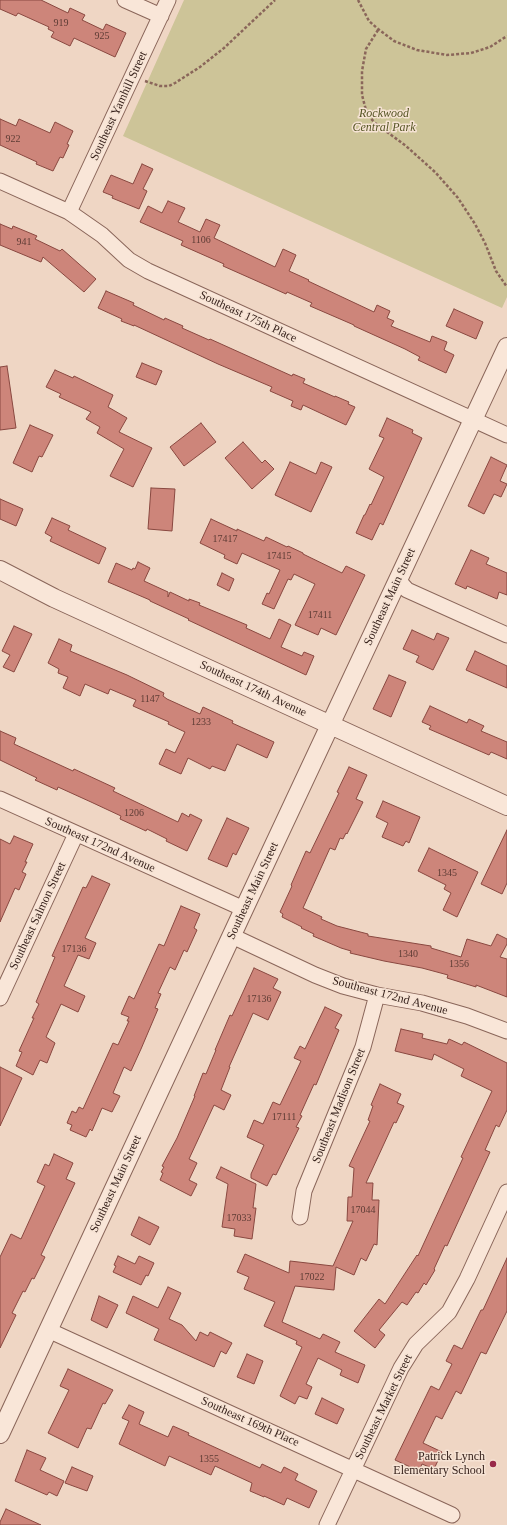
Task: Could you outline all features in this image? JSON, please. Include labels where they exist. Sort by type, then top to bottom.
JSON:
[{"type":"street","points":[[125,0],[161,16]]},
{"type":"street","name":"Southeast Yamhill Street","points":[[69,212],[168,0]]},
{"type":"street","name":"Southeast 175th Place","points":[[0,181],[69,212],[102,235],[130,260],[148,271],[507,435]]},
{"type":"street","name":"Southeast Main Street","points":[[0,1434],[507,348]]},
{"type":"street","name":"Southeast 174th Avenue","points":[[0,570],[54,598],[507,806]]},
{"type":"street","points":[[398,580],[407,590],[507,635]]},
{"type":"street","name":"Southeast 172nd Avenue","points":[[0,799],[244,910]]},
{"type":"street","name":"Southeast Salmon Street","points":[[0,998],[76,834]]},
{"type":"street","name":"Southeast 172nd Avenue","points":[[232,936],[315,975],[343,986],[378,995],[422,1003],[467,1016],[507,1031]]},
{"type":"street","name":"Southeast Madison Street","points":[[300,1217],[304,1191],[363,1047],[378,995]]},
{"type":"street","name":"Southeast Market Street","points":[[328,1525],[401,1368],[408,1355],[425,1334],[449,1312],[458,1297],[507,1192]]},
{"type":"street","name":"Southeast 169th Place","points":[[48,1330],[452,1515]]},
{"type":"path","points":[[133,76],[160,86],[169,86],[175,83],[200,67],[224,48],[275,0]]},
{"type":"path","points":[[358,0],[369,21],[378,30],[394,41],[417,50],[447,56],[463,54],[480,51],[498,43],[507,36]]},
{"type":"path","points":[[378,30],[366,49],[362,71],[362,95],[367,114],[375,123],[406,146],[435,172],[458,198],[485,242],[496,271],[507,287]]},
{"type":"green space","name":"Rockwood Central Park","points":[[184,0],[507,0],[507,297],[502,308],[123,136]]},
{"type":"building","points":[[0,0],[41,0],[68,13],[70,8],[85,15],[82,20],[103,30],[106,24],[126,33],[115,57],[74,38],[70,46],[51,37],[54,32],[48,29],[49,27],[18,13],[16,16],[0,9]]},
{"type":"building","points":[[0,119],[16,126],[19,119],[50,133],[55,122],[73,131],[63,158],[60,157],[53,171],[36,164],[37,162],[0,145]]},
{"type":"building","points":[[142,164],[153,169],[143,189],[147,191],[139,209],[112,198],[113,196],[103,192],[111,175],[133,184]]},
{"type":"building","points":[[168,201],[185,208],[178,222],[200,232],[206,219],[220,225],[214,238],[275,267],[283,249],[296,255],[289,271],[374,312],[377,305],[390,311],[387,318],[394,321],[391,326],[430,342],[432,336],[447,342],[444,350],[454,355],[446,373],[418,360],[420,357],[405,349],[310,306],[312,303],[287,292],[286,294],[223,266],[224,264],[181,245],[183,241],[140,222],[148,206],[162,213]]},
{"type":"building","points":[[0,224],[12,229],[13,226],[37,236],[35,239],[60,251],[62,249],[96,279],[84,292],[43,257],[41,262],[0,245]]},
{"type":"building","points":[[106,291],[134,303],[133,305],[164,320],[165,318],[183,326],[182,328],[209,340],[210,339],[292,376],[293,374],[305,379],[303,383],[349,402],[348,404],[355,407],[346,425],[303,405],[301,410],[291,406],[293,401],[270,391],[272,387],[134,325],[121,321],[122,319],[98,308]]},
{"type":"building","points":[[454,309],[483,322],[476,339],[446,326]]},
{"type":"building","points":[[142,363],[162,371],[156,385],[136,377]]},
{"type":"building","points":[[7,366],[16,428],[0,430],[0,367]]},
{"type":"building","points":[[55,370],[73,378],[74,376],[113,395],[108,407],[127,418],[119,432],[152,448],[133,487],[110,476],[124,449],[97,433],[100,427],[86,419],[91,412],[59,397],[61,394],[46,387]]},
{"type":"building","points":[[387,418],[413,430],[412,433],[422,438],[383,525],[380,523],[372,540],[356,533],[384,477],[369,469],[384,438],[379,436]]},
{"type":"building","points":[[201,423],[216,442],[184,466],[170,447]]},
{"type":"building","points":[[30,425],[53,435],[42,457],[39,456],[32,472],[13,463]]},
{"type":"building","points":[[243,442],[262,463],[265,460],[274,469],[252,489],[225,458]]},
{"type":"building","points":[[491,457],[507,465],[500,481],[507,484],[501,497],[494,494],[484,514],[468,506]]},
{"type":"building","points":[[290,462],[316,474],[321,462],[332,467],[311,512],[275,495]]},
{"type":"building","points":[[151,488],[175,489],[172,531],[148,529]]},
{"type":"building","points":[[0,499],[23,509],[16,526],[0,519]]},
{"type":"building","points":[[52,518],[70,526],[68,530],[106,548],[99,564],[50,541],[52,537],[45,533]]},
{"type":"building","points":[[211,519],[264,541],[266,537],[287,547],[288,546],[342,573],[346,566],[365,575],[336,635],[321,628],[318,635],[295,625],[315,584],[294,574],[291,580],[288,579],[274,609],[262,604],[267,593],[269,594],[280,570],[242,553],[237,564],[224,558],[225,555],[200,543]]},
{"type":"building","points":[[471,550],[489,558],[486,564],[507,573],[507,595],[499,592],[497,599],[467,586],[466,589],[455,584]]},
{"type":"building","points":[[138,562],[150,568],[144,581],[168,592],[168,597],[170,592],[189,601],[189,599],[200,603],[199,605],[247,625],[246,628],[270,639],[279,619],[291,625],[281,647],[302,656],[304,652],[314,656],[306,675],[188,620],[189,619],[150,600],[108,582],[116,563],[132,570],[133,568],[135,569]]},
{"type":"building","points":[[222,573],[234,579],[229,591],[217,585]]},
{"type":"building","points":[[14,626],[32,634],[14,672],[3,667],[10,655],[2,651]]},
{"type":"building","points":[[412,630],[434,640],[437,633],[449,638],[433,670],[416,662],[419,656],[403,649]]},
{"type":"building","points":[[59,639],[72,645],[70,651],[127,675],[164,693],[163,696],[167,699],[200,714],[203,707],[233,721],[232,723],[274,742],[267,758],[237,744],[225,771],[212,766],[210,769],[188,758],[181,774],[159,764],[166,749],[175,753],[185,732],[168,724],[169,722],[133,706],[136,700],[110,689],[108,694],[85,684],[80,696],[63,688],[68,677],[58,673],[59,669],[48,663]]},
{"type":"building","points":[[475,651],[507,666],[507,688],[466,670]]},
{"type":"building","points":[[389,675],[406,682],[391,717],[373,709]]},
{"type":"building","points":[[430,706],[467,723],[469,719],[484,726],[481,731],[507,742],[507,759],[491,752],[489,755],[429,729],[431,726],[422,722]]},
{"type":"building","points":[[0,731],[16,738],[14,744],[115,788],[113,791],[178,822],[182,813],[189,817],[190,814],[202,820],[187,851],[166,841],[167,839],[147,829],[146,831],[120,819],[121,816],[58,787],[57,790],[35,780],[37,778],[0,760]]},
{"type":"building","points":[[349,767],[367,775],[356,799],[363,802],[347,834],[346,833],[343,839],[340,838],[335,850],[330,848],[303,908],[322,917],[321,919],[337,926],[368,934],[368,936],[431,946],[431,948],[461,957],[467,939],[491,946],[497,934],[507,939],[507,944],[500,957],[507,959],[507,997],[476,985],[476,987],[447,978],[448,975],[350,953],[351,951],[313,936],[314,934],[282,917],[283,914],[280,912],[306,851],[310,853],[339,793],[337,792]]},
{"type":"building","points":[[383,801],[420,817],[409,843],[406,841],[403,846],[382,837],[388,823],[376,817]]},
{"type":"building","points":[[227,818],[249,828],[236,855],[233,853],[227,867],[208,859]]},
{"type":"building","points":[[507,830],[507,883],[502,894],[481,884]]},
{"type":"building","points":[[14,836],[33,844],[22,872],[26,874],[19,890],[15,888],[0,922],[0,839],[10,844]]},
{"type":"building","points":[[429,848],[478,872],[457,917],[443,910],[451,893],[444,889],[446,885],[418,871]]},
{"type":"building","points":[[92,876],[110,884],[85,938],[96,943],[89,959],[78,955],[64,986],[85,996],[78,1012],[61,1004],[46,1037],[55,1043],[47,1063],[40,1060],[33,1075],[16,1066],[22,1052],[19,1051],[39,1004],[36,1002],[55,957],[52,956],[83,887],[86,888]]},
{"type":"building","points":[[181,906],[200,914],[194,928],[197,930],[187,952],[184,950],[175,970],[170,967],[158,993],[161,994],[155,1008],[158,1009],[141,1049],[131,1071],[124,1067],[113,1093],[120,1096],[112,1112],[102,1108],[92,1131],[90,1129],[86,1137],[70,1130],[72,1125],[67,1123],[72,1111],[76,1113],[79,1107],[83,1109],[113,1043],[118,1045],[129,1021],[127,1021],[129,1017],[121,1014],[129,996],[134,999],[159,944],[164,946]]},
{"type":"building","points":[[254,968],[278,979],[273,988],[281,992],[268,1020],[253,1013],[229,1067],[221,1090],[231,1095],[224,1110],[214,1105],[189,1159],[197,1163],[189,1180],[197,1184],[191,1196],[160,1180],[163,1173],[161,1172],[164,1167],[162,1166],[177,1138],[203,1073],[206,1074],[230,1015],[232,1016]]},
{"type":"building","points":[[325,1007],[342,1015],[335,1028],[339,1030],[316,1085],[314,1084],[300,1115],[302,1116],[296,1127],[299,1128],[276,1175],[273,1174],[267,1186],[251,1178],[251,1174],[264,1145],[247,1137],[254,1120],[263,1124],[273,1102],[280,1105],[301,1061],[294,1058],[300,1046],[305,1049]]},
{"type":"building","points":[[401,1029],[423,1034],[422,1038],[447,1044],[449,1039],[462,1045],[464,1042],[507,1063],[507,1110],[499,1127],[496,1125],[485,1150],[490,1152],[447,1246],[445,1245],[434,1269],[435,1270],[426,1285],[424,1283],[418,1293],[416,1292],[407,1305],[402,1302],[379,1330],[385,1335],[375,1348],[354,1331],[379,1299],[385,1304],[417,1255],[418,1256],[463,1158],[461,1157],[492,1091],[461,1076],[464,1069],[434,1054],[432,1060],[395,1051]]},
{"type":"building","points":[[0,1067],[22,1078],[0,1126]]},
{"type":"building","points":[[380,1084],[401,1094],[397,1103],[404,1106],[396,1123],[394,1122],[366,1183],[373,1183],[372,1200],[379,1200],[377,1245],[374,1244],[366,1261],[361,1258],[354,1275],[336,1267],[334,1290],[295,1286],[282,1322],[320,1339],[323,1334],[340,1342],[335,1352],[365,1365],[358,1383],[340,1375],[342,1370],[318,1358],[306,1384],[312,1387],[307,1399],[299,1396],[295,1404],[280,1396],[302,1347],[296,1344],[297,1341],[264,1326],[275,1302],[244,1289],[249,1277],[237,1272],[245,1254],[289,1273],[290,1261],[333,1266],[353,1221],[347,1221],[348,1197],[352,1197],[354,1168],[349,1166],[370,1121],[368,1120],[373,1106],[371,1105]]},
{"type":"building","points":[[54,1154],[73,1163],[66,1179],[75,1183],[41,1255],[45,1257],[34,1279],[32,1278],[25,1292],[23,1291],[12,1313],[16,1315],[0,1348],[0,1257],[11,1234],[21,1239],[45,1186],[37,1182],[45,1164],[49,1166]]},
{"type":"building","points":[[221,1167],[256,1184],[253,1208],[256,1208],[252,1239],[234,1236],[235,1229],[222,1227],[228,1184],[216,1178]]},
{"type":"building","points":[[139,1217],[159,1227],[150,1245],[131,1235]]},
{"type":"building","points":[[118,1256],[135,1264],[139,1256],[154,1263],[148,1276],[146,1275],[141,1285],[113,1272]]},
{"type":"building","points":[[507,1258],[507,1311],[486,1354],[481,1352],[461,1394],[456,1391],[442,1419],[436,1416],[423,1443],[442,1452],[434,1469],[422,1464],[419,1471],[395,1460],[431,1386],[439,1390],[452,1364],[446,1361],[454,1345],[462,1349],[481,1310],[483,1310]]},
{"type":"building","points":[[168,1287],[181,1293],[169,1319],[182,1325],[196,1341],[200,1332],[208,1336],[210,1332],[232,1343],[226,1354],[221,1351],[214,1367],[154,1340],[159,1329],[126,1313],[133,1296],[158,1308]]},
{"type":"building","points":[[99,1296],[118,1305],[107,1328],[91,1320]]},
{"type":"building","points":[[247,1354],[263,1361],[254,1384],[237,1377]]},
{"type":"building","points":[[68,1369],[113,1390],[105,1404],[103,1403],[91,1429],[87,1428],[78,1448],[48,1433],[69,1390],[60,1386]]},
{"type":"building","points":[[322,1398],[344,1409],[337,1424],[315,1414]]},
{"type":"building","points":[[129,1405],[144,1412],[139,1424],[168,1437],[173,1426],[189,1433],[188,1435],[260,1468],[262,1464],[281,1473],[284,1467],[298,1474],[295,1480],[317,1491],[309,1508],[287,1498],[284,1505],[250,1491],[252,1483],[215,1466],[211,1475],[169,1456],[165,1466],[119,1444],[129,1421],[122,1418]]},
{"type":"building","points":[[27,1450],[46,1458],[40,1470],[64,1481],[57,1496],[49,1492],[47,1495],[15,1481]]},
{"type":"building","points":[[72,1467],[93,1476],[87,1491],[65,1483]]},
{"type":"building","points":[[6,1509],[41,1525],[0,1525]]},
{"type":"place","name":"Patrick Lynch Elementary School","points":[[493,1464]]}]
